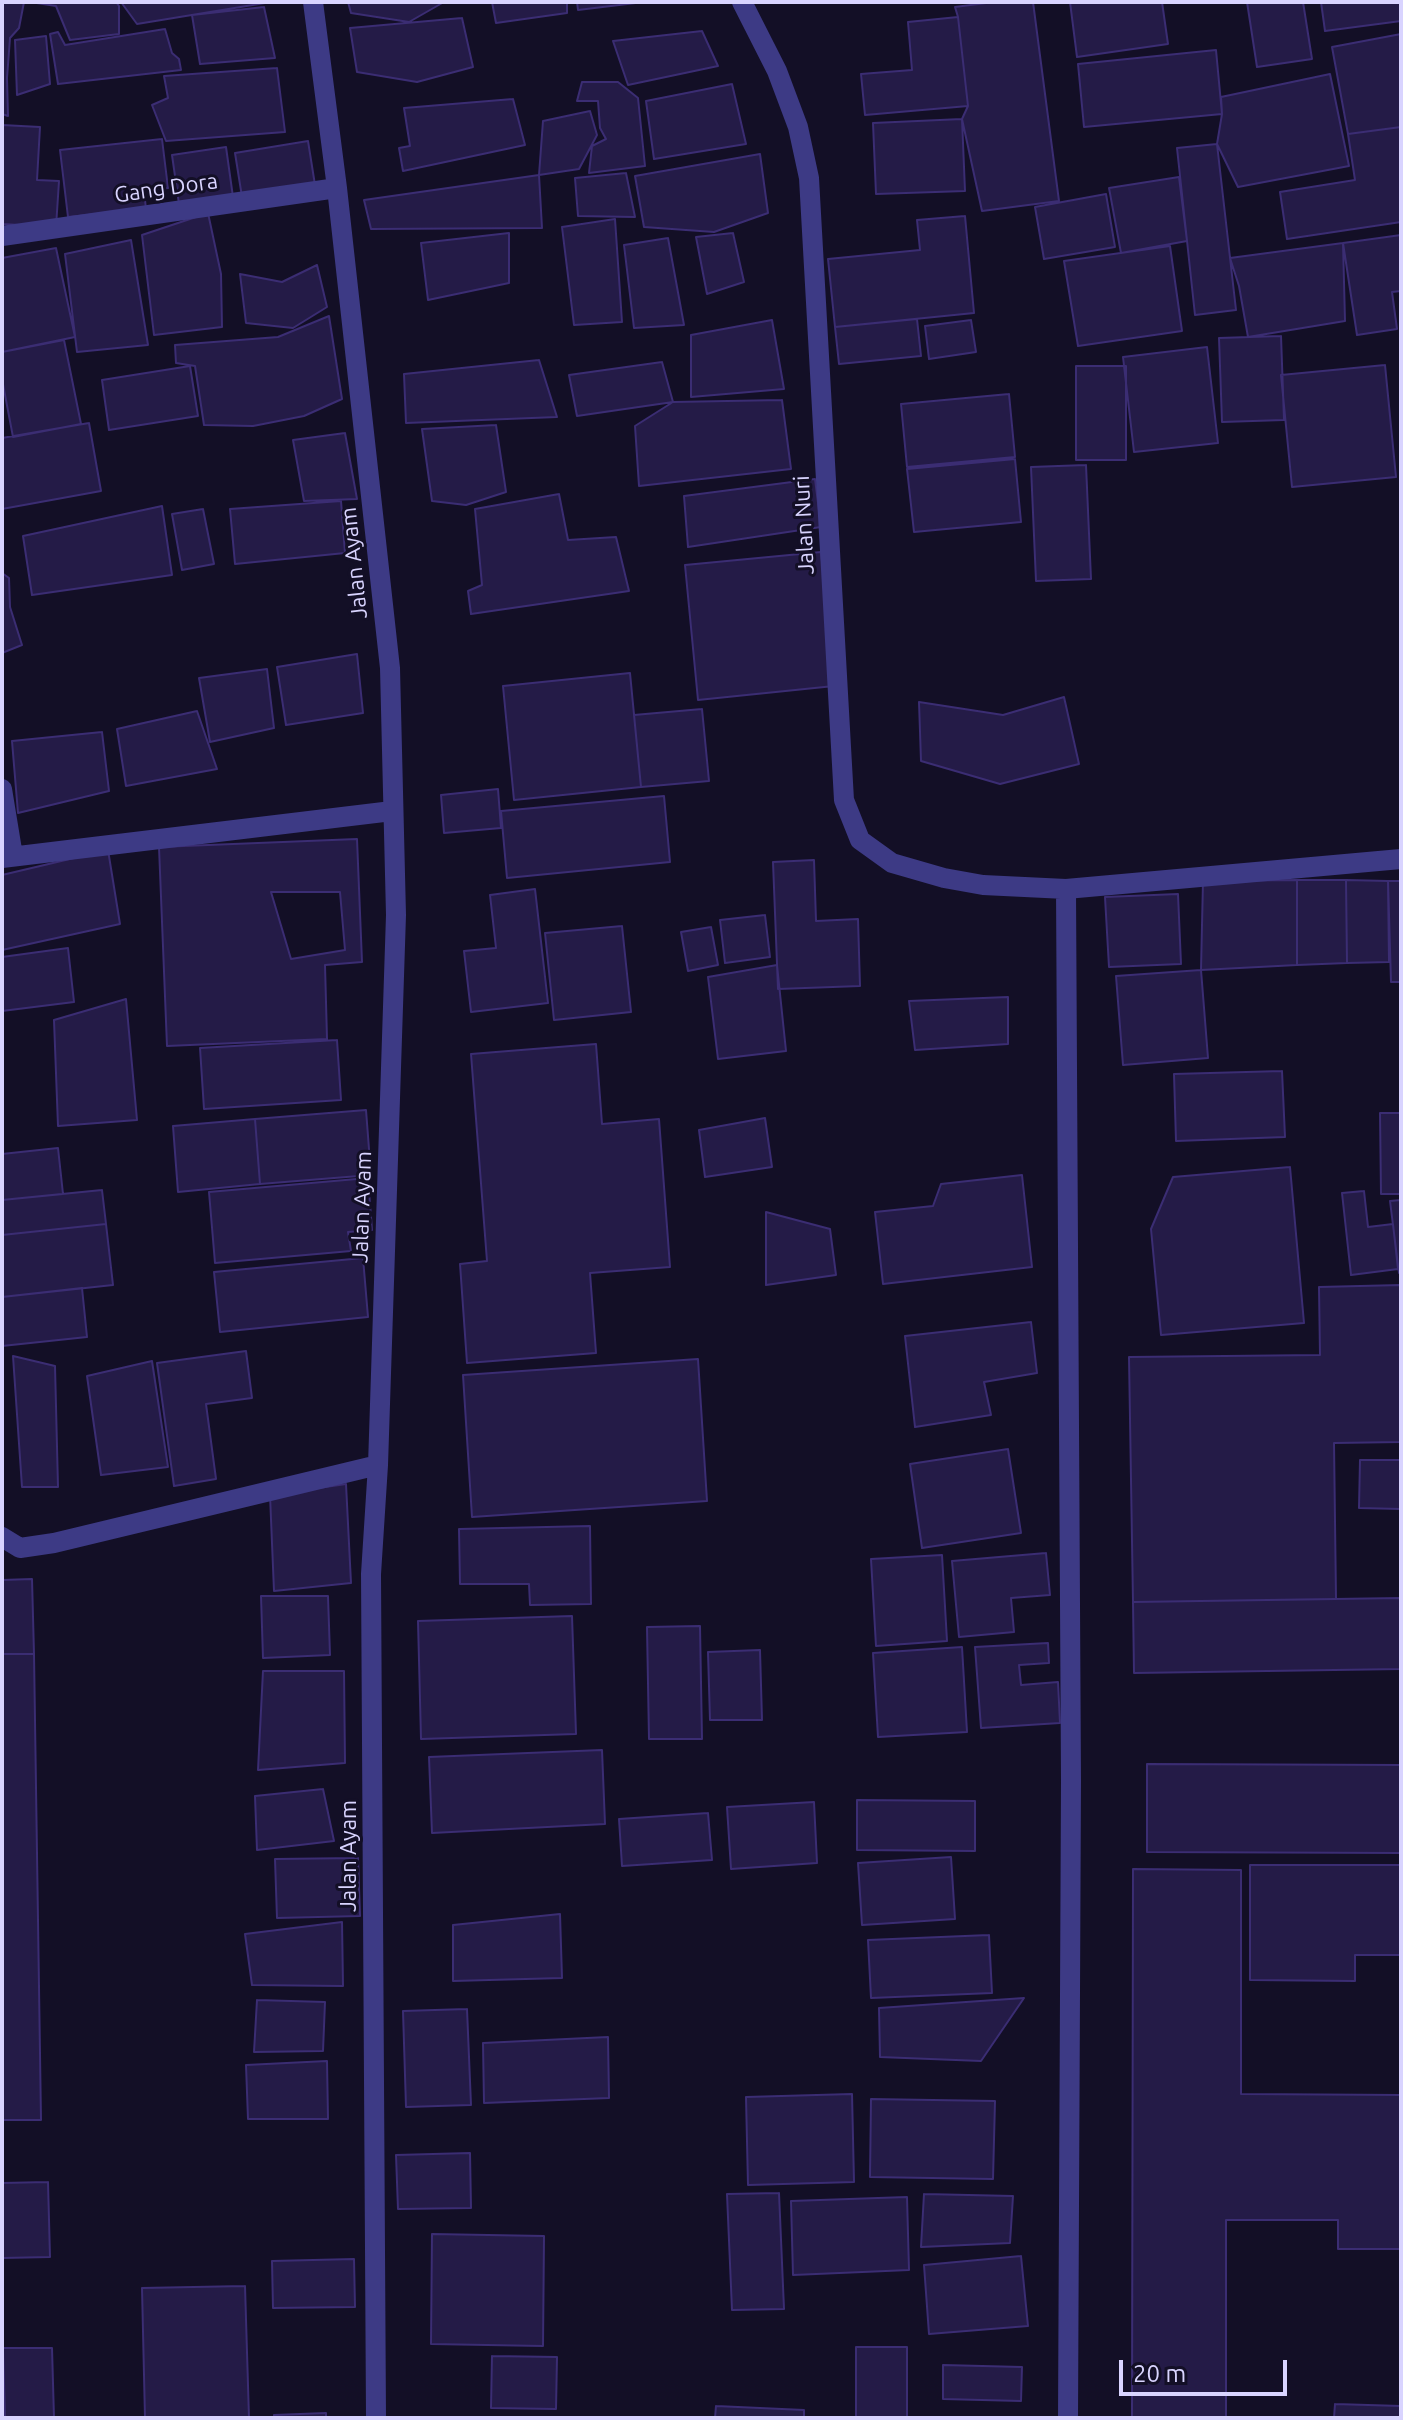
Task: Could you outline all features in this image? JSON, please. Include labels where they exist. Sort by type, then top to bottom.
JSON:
[{"type":"street","name":"Jalan Ayam","points":[[313,2],[337,188],[390,668],[396,915],[378,1465],[371,1574],[376,2418]]},
{"type":"street","name":"Jalan Nuri","points":[[742,2],[777,71],[798,127],[809,178],[844,800],[860,840],[892,863],[944,878],[983,885],[1066,889],[1401,859]]},
{"type":"street","name":"Gang Dora","points":[[2,236],[337,188]]},
{"type":"street","points":[[2,789],[8,857],[392,811]]},
{"type":"street","points":[[1066,889],[1071,1781],[1068,2418]]},
{"type":"street","points":[[2,1537],[20,1548],[54,1543],[378,1465]]},
{"type":"building","points":[[2,2],[24,2],[19,28],[10,38],[8,116],[2,114]]},
{"type":"building","points":[[30,2],[116,2],[119,6],[119,34],[70,40],[56,6]]},
{"type":"building","points":[[121,2],[271,2],[137,24]]},
{"type":"building","points":[[348,2],[444,2],[409,22],[351,13]]},
{"type":"building","points":[[492,2],[567,2],[567,13],[496,23]]},
{"type":"building","points":[[577,2],[644,2],[578,10]]},
{"type":"building","points":[[994,2],[1033,2],[1059,201],[982,211],[962,119],[968,106],[955,7]]},
{"type":"building","points":[[1070,2],[1162,2],[1168,44],[1077,57]]},
{"type":"building","points":[[1247,2],[1303,2],[1312,59],[1257,67]]},
{"type":"building","points":[[1321,2],[1401,2],[1401,21],[1325,31]]},
{"type":"building","points":[[264,7],[275,58],[200,64],[192,15]]},
{"type":"building","points":[[958,17],[968,106],[865,115],[861,74],[912,70],[908,22]]},
{"type":"building","points":[[462,18],[473,67],[417,82],[357,72],[350,28]]},
{"type":"building","points":[[165,29],[181,70],[58,84],[50,34],[58,32],[65,45]]},
{"type":"building","points":[[702,31],[718,66],[628,85],[613,41]]},
{"type":"building","points":[[1401,34],[1401,127],[1348,134],[1332,47]]},
{"type":"building","points":[[46,36],[50,84],[17,95],[15,40]]},
{"type":"building","points":[[1216,50],[1222,114],[1084,127],[1078,64]]},
{"type":"building","points":[[277,68],[285,132],[166,141],[152,105],[168,98],[164,76]]},
{"type":"building","points":[[1330,74],[1349,166],[1238,187],[1217,144],[1222,114],[1221,97]]},
{"type":"building","points":[[582,82],[618,82],[638,98],[645,166],[589,173],[592,146],[606,139],[600,128],[598,101],[577,101]]},
{"type":"building","points":[[732,84],[746,144],[654,159],[646,101]]},
{"type":"building","points":[[513,99],[525,145],[403,171],[399,148],[410,146],[404,108]]},
{"type":"building","points":[[590,111],[597,135],[579,169],[539,175],[543,121]]},
{"type":"building","points":[[962,119],[965,191],[876,194],[873,123]]},
{"type":"building","points":[[2,125],[40,127],[37,180],[59,181],[56,227],[2,224]]},
{"type":"building","points":[[1401,127],[1401,222],[1287,239],[1280,192],[1355,180],[1348,134]]},
{"type":"building","points":[[162,139],[168,188],[144,191],[146,209],[68,217],[60,150]]},
{"type":"building","points":[[308,141],[315,185],[242,197],[235,153]]},
{"type":"building","points":[[1217,144],[1236,310],[1195,315],[1177,148]]},
{"type":"building","points":[[226,147],[233,197],[179,204],[172,155]]},
{"type":"building","points":[[760,154],[768,213],[714,232],[644,227],[635,176]]},
{"type":"building","points":[[626,173],[635,217],[578,216],[575,178]]},
{"type":"building","points":[[539,175],[542,228],[371,229],[364,200]]},
{"type":"building","points":[[1179,177],[1187,241],[1121,253],[1109,188]]},
{"type":"building","points":[[1106,194],[1115,247],[1044,259],[1035,207]]},
{"type":"building","points":[[208,213],[221,274],[222,327],[154,335],[142,235]]},
{"type":"building","points":[[965,216],[974,313],[835,327],[828,259],[920,250],[917,220]]},
{"type":"building","points":[[615,219],[622,322],[574,325],[562,227]]},
{"type":"building","points":[[509,233],[509,283],[428,300],[421,243]]},
{"type":"building","points":[[733,233],[744,282],[707,294],[696,237]]},
{"type":"building","points":[[1401,235],[1401,291],[1392,292],[1397,329],[1357,335],[1343,243]]},
{"type":"building","points":[[668,238],[684,325],[634,328],[624,245]]},
{"type":"building","points":[[131,240],[148,345],[77,352],[65,254]]},
{"type":"building","points":[[1343,243],[1345,321],[1248,337],[1239,286],[1230,258]]},
{"type":"building","points":[[1170,246],[1182,331],[1078,346],[1064,261]]},
{"type":"building","points":[[56,248],[75,337],[2,352],[2,258]]},
{"type":"building","points":[[317,265],[327,307],[293,328],[246,323],[240,274],[282,282]]},
{"type":"building","points":[[329,316],[342,399],[304,416],[253,426],[204,425],[195,366],[176,363],[175,345],[278,337]]},
{"type":"building","points":[[917,319],[921,356],[839,364],[835,327]]},
{"type":"building","points":[[772,320],[784,389],[691,397],[691,335]]},
{"type":"building","points":[[971,320],[976,352],[929,359],[925,326]]},
{"type":"building","points":[[1281,336],[1284,420],[1222,422],[1219,338]]},
{"type":"building","points":[[64,340],[81,424],[13,437],[2,379],[2,352]]},
{"type":"building","points":[[1207,347],[1218,443],[1134,452],[1123,357]]},
{"type":"building","points":[[539,360],[557,417],[406,423],[404,374]]},
{"type":"building","points":[[662,362],[673,402],[577,416],[569,375]]},
{"type":"building","points":[[1385,365],[1396,477],[1292,487],[1281,375]]},
{"type":"building","points":[[190,366],[198,416],[109,430],[102,380]]},
{"type":"building","points":[[1076,366],[1126,366],[1126,460],[1076,460]]},
{"type":"building","points":[[1009,394],[1015,457],[907,467],[901,404]]},
{"type":"building","points":[[782,400],[791,469],[639,486],[635,426],[673,402]]},
{"type":"building","points":[[89,423],[101,491],[2,509],[2,438]]},
{"type":"building","points":[[496,425],[506,492],[466,505],[432,501],[422,429]]},
{"type":"building","points":[[345,433],[357,499],[304,501],[293,440]]},
{"type":"building","points":[[1015,459],[1021,522],[914,532],[907,469]]},
{"type":"building","points":[[1086,465],[1091,579],[1036,581],[1031,467]]},
{"type":"building","points":[[815,479],[821,527],[688,547],[684,496]]},
{"type":"building","points":[[559,494],[568,540],[616,537],[629,591],[471,614],[468,591],[482,585],[475,509]]},
{"type":"building","points":[[341,501],[345,553],[235,564],[230,509]]},
{"type":"building","points":[[162,506],[172,575],[32,595],[23,536]]},
{"type":"building","points":[[203,509],[214,564],[182,570],[172,514]]},
{"type":"building","points":[[821,552],[834,686],[698,700],[685,565]]},
{"type":"building","points":[[2,573],[9,578],[10,607],[22,645],[2,653]]},
{"type":"building","points":[[357,654],[363,713],[286,725],[277,667]]},
{"type":"building","points":[[267,669],[274,728],[210,742],[199,678]]},
{"type":"building","points":[[630,673],[641,787],[514,800],[503,686]]},
{"type":"building","points":[[1064,697],[1079,764],[1000,784],[921,761],[919,702],[1003,715]]},
{"type":"building","points":[[702,709],[709,781],[641,787],[634,715]]},
{"type":"building","points":[[197,711],[217,769],[126,786],[117,729]]},
{"type":"building","points":[[102,732],[109,791],[18,813],[12,741]]},
{"type":"building","points":[[498,789],[501,828],[444,833],[441,795]]},
{"type":"building","points":[[664,796],[670,862],[507,878],[501,811]]},
{"type":"building","points":[[357,839],[362,962],[325,965],[327,1039],[167,1046],[159,847]]},
{"type":"building","points":[[108,850],[120,924],[2,950],[2,875]]},
{"type":"building","points":[[814,860],[816,921],[858,919],[860,986],[778,989],[773,862]]},
{"type":"building","points":[[1297,880],[1346,880],[1347,963],[1297,965]]},
{"type":"building","points":[[1297,880],[1297,965],[1201,970],[1203,881]]},
{"type":"building","points":[[1346,880],[1388,881],[1389,962],[1347,963]]},
{"type":"building","points":[[1388,881],[1401,881],[1401,982],[1391,982]]},
{"type":"building","points":[[535,889],[548,1003],[471,1012],[464,951],[496,948],[490,895]]},
{"type":"building","points":[[271,892],[340,892],[345,950],[291,959]]},
{"type":"building","points":[[1178,894],[1181,964],[1109,967],[1105,897]]},
{"type":"building","points":[[765,915],[770,957],[725,963],[720,920]]},
{"type":"building","points":[[622,926],[631,1012],[554,1020],[545,933]]},
{"type":"building","points":[[711,927],[718,965],[688,971],[681,932]]},
{"type":"building","points":[[68,948],[74,1002],[2,1011],[2,957]]},
{"type":"building","points":[[777,965],[786,1051],[718,1059],[708,977]]},
{"type":"building","points":[[1201,970],[1208,1058],[1123,1065],[1116,976]]},
{"type":"building","points":[[1008,997],[1008,1044],[915,1050],[909,1001]]},
{"type":"building","points":[[126,999],[137,1120],[58,1126],[54,1020]]},
{"type":"building","points":[[337,1040],[341,1100],[204,1109],[200,1048]]},
{"type":"building","points":[[596,1044],[602,1124],[659,1119],[670,1267],[590,1273],[596,1353],[467,1363],[460,1264],[487,1261],[471,1054]]},
{"type":"building","points":[[1282,1071],[1285,1137],[1176,1141],[1174,1074]]},
{"type":"building","points":[[366,1110],[371,1175],[260,1184],[255,1119]]},
{"type":"building","points":[[1380,1113],[1401,1113],[1401,1194],[1381,1194]]},
{"type":"building","points":[[765,1118],[772,1167],[705,1177],[699,1130]]},
{"type":"building","points":[[255,1119],[260,1184],[178,1192],[173,1126]]},
{"type":"building","points":[[58,1148],[63,1194],[2,1200],[2,1154]]},
{"type":"building","points":[[1290,1167],[1304,1323],[1161,1335],[1151,1229],[1173,1177]]},
{"type":"building","points":[[1022,1175],[1032,1267],[883,1284],[875,1212],[933,1206],[941,1184]]},
{"type":"building","points":[[368,1178],[372,1230],[348,1232],[351,1251],[215,1263],[209,1192]]},
{"type":"building","points":[[102,1190],[106,1224],[2,1235],[2,1200]]},
{"type":"building","points":[[1364,1191],[1368,1227],[1393,1224],[1398,1269],[1351,1275],[1342,1193]]},
{"type":"building","points":[[1401,1200],[1401,1273],[1399,1273],[1390,1201]]},
{"type":"building","points":[[766,1212],[830,1229],[836,1275],[766,1285]]},
{"type":"building","points":[[106,1224],[113,1285],[2,1297],[2,1235]]},
{"type":"building","points":[[363,1258],[368,1317],[220,1332],[214,1272]]},
{"type":"building","points":[[1401,1285],[1401,1442],[1334,1443],[1336,1599],[1133,1602],[1129,1357],[1320,1355],[1319,1287]]},
{"type":"building","points":[[82,1288],[87,1337],[2,1346],[2,1297]]},
{"type":"building","points":[[1031,1322],[1037,1373],[984,1382],[991,1415],[915,1427],[905,1336]]},
{"type":"building","points":[[246,1351],[252,1398],[206,1404],[216,1479],[174,1486],[157,1363]]},
{"type":"building","points":[[13,1356],[55,1366],[58,1487],[22,1487]]},
{"type":"building","points":[[698,1359],[707,1501],[472,1517],[463,1375]]},
{"type":"building","points":[[152,1361],[168,1467],[101,1475],[87,1376]]},
{"type":"building","points":[[1008,1449],[1021,1533],[922,1548],[910,1464]]},
{"type":"building","points":[[1360,1460],[1401,1460],[1401,1509],[1359,1508]]},
{"type":"building","points":[[346,1484],[351,1583],[274,1591],[270,1495]]},
{"type":"building","points":[[590,1526],[591,1604],[530,1605],[529,1584],[460,1584],[459,1529]]},
{"type":"building","points":[[1046,1553],[1050,1595],[1011,1598],[1014,1632],[959,1637],[952,1561]]},
{"type":"building","points":[[942,1555],[947,1641],[876,1646],[871,1559]]},
{"type":"building","points":[[32,1579],[34,1654],[2,1654],[2,1580]]},
{"type":"building","points":[[261,1596],[328,1596],[330,1655],[263,1658]]},
{"type":"building","points":[[1401,1598],[1401,1669],[1134,1673],[1133,1602]]},
{"type":"building","points":[[572,1616],[576,1734],[421,1739],[418,1621]]},
{"type":"building","points":[[700,1626],[702,1739],[649,1739],[647,1627]]},
{"type":"building","points":[[1048,1643],[1049,1663],[1019,1665],[1021,1685],[1058,1682],[1060,1723],[981,1728],[975,1647]]},
{"type":"building","points":[[962,1647],[967,1732],[878,1737],[873,1653]]},
{"type":"building","points":[[760,1650],[762,1720],[710,1720],[708,1652]]},
{"type":"building","points":[[2,1654],[34,1654],[41,2120],[2,2120]]},
{"type":"building","points":[[263,1671],[344,1671],[345,1763],[258,1770]]},
{"type":"building","points":[[602,1750],[605,1824],[432,1833],[429,1757]]},
{"type":"building","points":[[1147,1764],[1401,1765],[1401,1853],[1147,1852]]},
{"type":"building","points":[[323,1789],[334,1841],[257,1850],[255,1796]]},
{"type":"building","points":[[857,1800],[975,1801],[975,1851],[857,1850]]},
{"type":"building","points":[[814,1802],[817,1863],[731,1869],[727,1807]]},
{"type":"building","points":[[708,1813],[712,1860],[622,1866],[619,1819]]},
{"type":"building","points":[[951,1857],[955,1919],[862,1925],[858,1863]]},
{"type":"building","points":[[358,1858],[360,1916],[277,1918],[275,1859]]},
{"type":"building","points":[[1250,1865],[1401,1865],[1401,1955],[1355,1955],[1355,1981],[1250,1980]]},
{"type":"building","points":[[1133,1869],[1241,1870],[1241,2094],[1401,2095],[1401,2249],[1338,2249],[1338,2220],[1226,2220],[1226,2418],[1132,2418]]},
{"type":"building","points":[[560,1914],[562,1978],[453,1981],[453,1925]]},
{"type":"building","points":[[342,1922],[343,1986],[252,1985],[245,1934]]},
{"type":"building","points":[[989,1935],[992,1993],[871,1998],[868,1940]]},
{"type":"building","points":[[1024,1998],[981,2061],[880,2057],[879,2008]]},
{"type":"building","points":[[257,2000],[325,2002],[323,2051],[254,2052]]},
{"type":"building","points":[[467,2009],[471,2105],[406,2107],[403,2011]]},
{"type":"building","points":[[608,2037],[609,2098],[484,2103],[483,2043]]},
{"type":"building","points":[[327,2061],[328,2119],[248,2119],[246,2065]]},
{"type":"building","points":[[852,2094],[854,2182],[748,2185],[746,2097]]},
{"type":"building","points":[[871,2099],[995,2101],[993,2179],[870,2177]]},
{"type":"building","points":[[470,2153],[471,2208],[398,2209],[396,2155]]},
{"type":"building","points":[[48,2182],[50,2257],[2,2258],[2,2183]]},
{"type":"building","points":[[779,2193],[784,2309],[732,2310],[727,2194]]},
{"type":"building","points":[[924,2194],[1013,2196],[1010,2243],[921,2247]]},
{"type":"building","points":[[907,2197],[909,2270],[793,2275],[791,2201]]},
{"type":"building","points":[[432,2234],[544,2236],[543,2346],[431,2344]]},
{"type":"building","points":[[1021,2256],[1028,2326],[929,2334],[924,2265]]},
{"type":"building","points":[[354,2259],[355,2307],[273,2308],[272,2261]]},
{"type":"building","points":[[245,2286],[249,2418],[145,2418],[142,2288]]},
{"type":"building","points":[[856,2347],[907,2347],[907,2418],[856,2418]]},
{"type":"building","points":[[3,2348],[52,2348],[54,2418],[5,2418]]},
{"type":"building","points":[[492,2356],[557,2357],[556,2409],[491,2408]]},
{"type":"building","points":[[943,2365],[1022,2367],[1021,2401],[943,2399]]},
{"type":"building","points":[[1335,2404],[1401,2406],[1401,2418],[1334,2418]]},
{"type":"building","points":[[716,2406],[804,2410],[804,2418],[715,2418]]},
{"type":"building","points":[[326,2413],[326,2418],[274,2418],[274,2415]]}]
